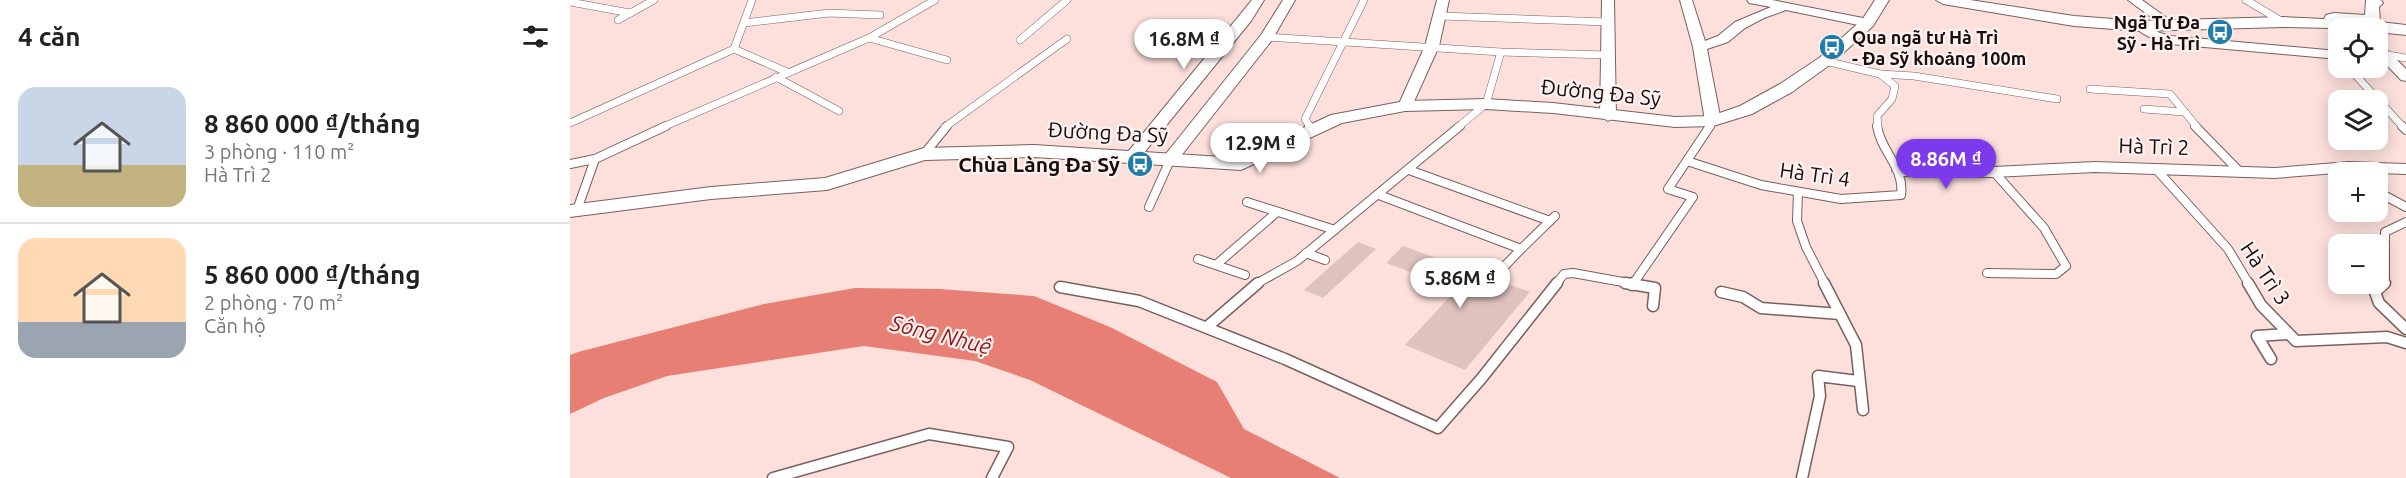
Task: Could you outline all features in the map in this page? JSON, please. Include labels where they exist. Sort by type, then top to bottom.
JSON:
[{"type":"street","points":[[1133,156],[1246,18],[1258,0]]},
{"type":"street","points":[[1171,159],[1267,37],[1289,0]]},
{"type":"street","points":[[1405,106],[1431,46],[1443,0]]},
{"type":"street","points":[[1608,0],[1608,116]]},
{"type":"street","points":[[1686,0],[1700,47],[1713,121]]},
{"type":"street","points":[[1753,0],[1868,23]]},
{"type":"street","name":"Đường Đa Sỹ","points":[[574,210],[711,194],[827,184],[924,154],[1034,151],[1241,164],[1311,129],[1337,119],[1405,106],[1486,104],[1553,108],[1675,122],[1713,121],[1746,110],[1786,88],[1825,61],[1868,23],[1882,0]]},
{"type":"street","points":[[1943,0],[2074,21],[2139,26],[2328,23]]},
{"type":"street","points":[[2134,0],[2172,26]]},
{"type":"street","points":[[2346,18],[2367,2],[2373,18]]},
{"type":"street","points":[[1700,47],[1723,39],[1740,26],[1761,15],[1786,7]]},
{"type":"street","points":[[2139,26],[2155,36],[2171,40],[2328,54]]},
{"type":"street","points":[[2388,29],[2406,30]]},
{"type":"street","points":[[2388,60],[2406,77]]},
{"type":"street","name":"Hà Trì 2","points":[[1900,171],[1994,172],[2095,167],[2275,173],[2328,171]]},
{"type":"street","name":"Hà Trì 2","points":[[2388,169],[2406,169]]},
{"type":"lane","points":[[618,20],[654,0]]},
{"type":"lane","points":[[570,123],[734,49],[752,0]]},
{"type":"lane","points":[[570,164],[595,159],[787,72],[869,38],[935,0]]},
{"type":"lane","points":[[1020,40],[1067,0]]},
{"type":"lane","points":[[1311,129],[1305,119],[1364,0]]},
{"type":"lane","points":[[2246,0],[2283,22]]},
{"type":"lane","points":[[570,2],[630,13]]},
{"type":"lane","points":[[744,23],[829,13],[880,15]]},
{"type":"lane","points":[[1440,16],[1608,22]]},
{"type":"lane","points":[[1267,37],[1342,44],[1608,55]]},
{"type":"lane","points":[[869,38],[947,60]]},
{"type":"lane","points":[[924,154],[944,128],[1067,39]]},
{"type":"lane","points":[[734,49],[787,72]]},
{"type":"lane","points":[[1207,327],[1260,281],[1306,253],[1379,195],[1486,104],[1501,52]]},
{"type":"lane","points":[[2388,54],[2406,58]]},
{"type":"lane","points":[[1825,61],[1880,74],[1914,76],[2057,99]]},
{"type":"lane","points":[[1880,74],[1895,86],[1892,99],[1877,116],[1878,132],[1883,148],[1900,171]]},
{"type":"lane","points":[[776,77],[839,111]]},
{"type":"lane","points":[[2358,78],[2406,130]]},
{"type":"lane","points":[[2090,89],[2172,95],[2184,112],[2239,171]]},
{"type":"lane","points":[[2144,109],[2184,112]]},
{"type":"lane","points":[[1632,285],[1693,197],[1668,189],[1713,121]]},
{"type":"lane","points":[[574,210],[595,159]]},
{"type":"lane","points":[[1149,207],[1171,159]]},
{"type":"lane","name":"Hà Trì 4","points":[[1687,161],[1761,184],[1841,199],[1901,195],[1900,171]]},
{"type":"lane","name":"Hà Trì 3","points":[[2156,169],[2228,249],[2261,305],[2296,341],[2387,337],[2406,343]]},
{"type":"lane","points":[[1409,170],[1552,218],[1499,272]]},
{"type":"lane","points":[[1987,273],[2056,274],[2066,266],[2061,255],[2029,210],[1994,172]]},
{"type":"lane","points":[[1798,192],[1797,221],[1814,266],[1856,345],[1858,381],[1863,410]]},
{"type":"lane","points":[[1379,195],[1521,249]]},
{"type":"lane","points":[[2388,197],[2406,207]]},
{"type":"lane","points":[[1247,202],[1335,230]]},
{"type":"lane","points":[[1216,264],[1277,212]]},
{"type":"lane","points":[[2406,222],[2385,232],[2385,284],[2375,292],[2379,303],[2406,329]]},
{"type":"lane","points":[[1306,253],[1325,260]]},
{"type":"lane","points":[[1198,259],[1245,274]]},
{"type":"lane","points":[[1060,287],[1139,301],[1207,327],[1438,428],[1481,379],[1564,274],[1573,273],[1655,288],[1653,306]]},
{"type":"lane","points":[[1721,292],[1743,297],[1761,308],[1840,314]]},
{"type":"lane","points":[[2271,359],[2257,336],[2288,334]]},
{"type":"lane","points":[[1802,478],[1820,396],[1818,376],[1858,381]]},
{"type":"lane","points":[[773,478],[929,434],[1008,447],[992,478]]},
{"type":"water","name":"Sông Nhuệ","points":[[855,288],[939,289],[1034,296],[1110,327],[1217,382],[1244,429],[1340,478],[1231,478],[1030,380],[975,361],[864,346],[667,376],[604,398],[570,414],[570,355],[764,304]]},
{"type":"building","points":[[1358,242],[1376,249],[1323,298],[1304,290]]},
{"type":"building","points":[[1403,246],[1530,292],[1465,370],[1405,345],[1457,289],[1386,263]]},
{"type":"place","name":"Ngã Tư Đa Sỹ - Hà Trì","points":[[2220,32]]},
{"type":"place","name":"Qua ngã tư Hà Trì - Đa Sỹ khoảng 100m","points":[[1832,47]]},
{"type":"place","name":"Chùa Làng Đa Sỹ","points":[[1140,164]]}]
